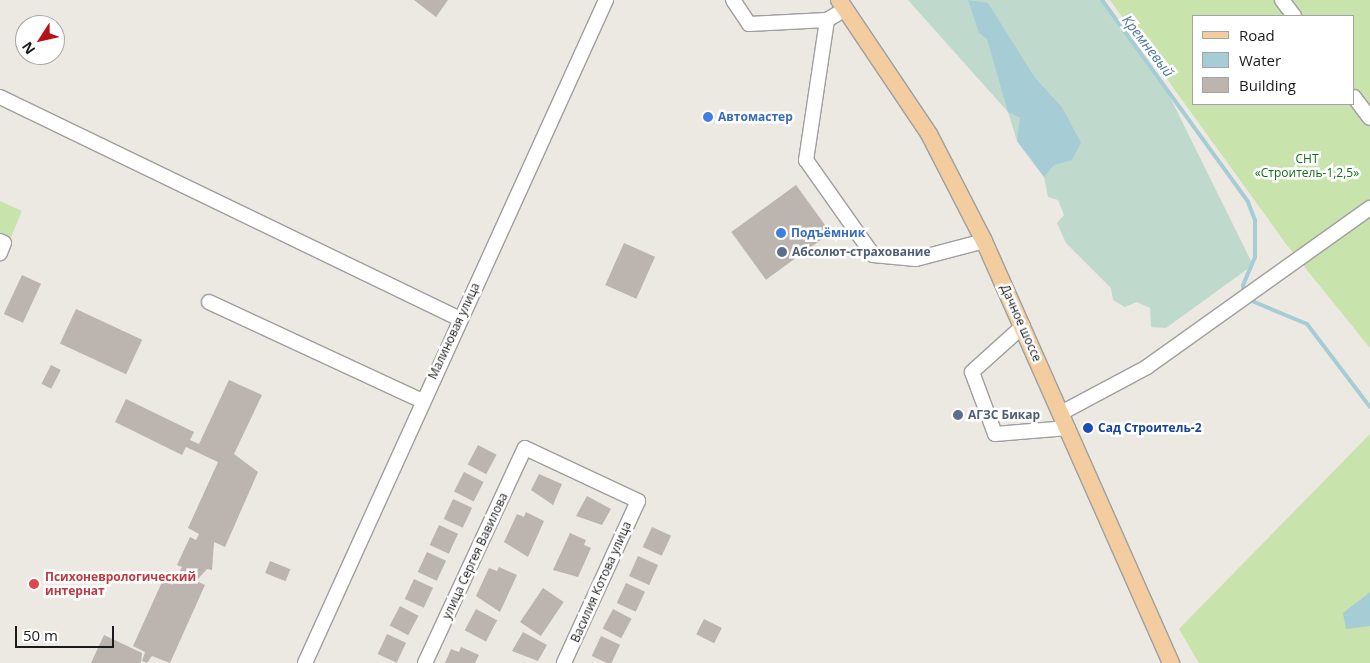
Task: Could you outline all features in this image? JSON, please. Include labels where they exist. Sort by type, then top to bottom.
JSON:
[{"type":"main road","name":"Дачное шоссе","points":[[842,4],[929,134],[984,241],[1171,663]]},
{"type":"street","name":"Малиновая улица","points":[[304,663],[606,0]]},
{"type":"street","points":[[733,0],[749,24],[827,20]]},
{"type":"street","points":[[1282,0],[1293,15]]},
{"type":"street","points":[[842,4],[827,20],[806,160],[873,255],[916,259],[984,241]]},
{"type":"street","points":[[0,97],[460,319]]},
{"type":"street","points":[[1355,97],[1370,118]]},
{"type":"street","points":[[1022,326],[972,372],[995,434],[1064,421],[1147,367],[1370,208]]},
{"type":"street","points":[[0,241],[4,243],[0,253]]},
{"type":"street","points":[[208,302],[422,401]]},
{"type":"street","name":"Василия Котова улица","points":[[525,448],[638,501],[564,663]]},
{"type":"street","name":"улица Сергея Вавилова","points":[[425,663],[525,448]]},
{"type":"green space","points":[[908,0],[1100,0],[1165,87],[1253,265],[1166,328],[1151,327],[1150,308],[1137,302],[1125,307],[1113,300],[1111,288],[1066,243],[1057,223],[1064,215],[1058,200],[1048,197],[1044,177],[1017,141],[1008,112]]},
{"type":"green space","name":"СНТ «Строитель-1,2,5»","points":[[1110,0],[1370,0],[1370,348],[1286,244]]},
{"type":"green space","points":[[0,201],[22,211],[0,263]]},
{"type":"green space","points":[[1370,434],[1370,663],[1199,663],[1179,629]]},
{"type":"water","points":[[968,0],[988,3],[1035,78],[1062,107],[1081,143],[1072,160],[1054,165],[1044,177],[1017,141],[1020,118],[1008,112],[987,39],[979,33]]},
{"type":"water","points":[[1370,592],[1370,626],[1346,629],[1343,613]]},
{"type":"building","points":[[414,0],[448,0],[436,17]]},
{"type":"building","name":"Подъёмник","points":[[796,185],[831,233],[766,280],[731,232]]},
{"type":"building","points":[[624,243],[655,257],[636,299],[605,285]]},
{"type":"building","points":[[22,275],[41,284],[23,323],[4,314]]},
{"type":"building","points":[[76,309],[142,340],[126,374],[60,343]]},
{"type":"building","points":[[51,365],[61,370],[51,389],[41,384]]},
{"type":"building","points":[[229,380],[262,395],[234,454],[258,472],[225,547],[214,542],[212,570],[207,569],[196,581],[205,585],[170,663],[152,656],[147,663],[142,661],[145,652],[133,646],[167,571],[177,576],[182,567],[177,565],[190,537],[196,540],[199,534],[188,528],[218,462],[186,447],[182,455],[115,422],[126,399],[194,432],[190,440],[199,444]]},
{"type":"building","points":[[478,445],[497,455],[486,474],[468,464]]},
{"type":"building","points":[[464,472],[484,482],[474,502],[454,492]]},
{"type":"building","points":[[539,474],[562,484],[553,505],[531,490]]},
{"type":"building","points":[[587,496],[611,509],[602,525],[576,516]]},
{"type":"building","points":[[453,499],[472,508],[463,528],[444,519]]},
{"type":"building","points":[[526,512],[544,521],[528,557],[504,542],[517,514],[524,517]]},
{"type":"building","points":[[439,525],[458,534],[449,554],[430,545]]},
{"type":"building","points":[[652,527],[671,536],[662,556],[643,547]]},
{"type":"building","points":[[570,533],[586,540],[584,545],[591,548],[578,577],[553,570]]},
{"type":"building","points":[[427,552],[446,561],[437,581],[418,572]]},
{"type":"building","points":[[638,556],[658,565],[649,585],[629,576]]},
{"type":"building","points":[[270,561],[290,569],[286,581],[265,573]]},
{"type":"building","points":[[499,567],[517,575],[500,612],[476,596],[489,568],[497,571]]},
{"type":"building","points":[[414,579],[433,588],[424,608],[405,599]]},
{"type":"building","points":[[626,583],[645,592],[636,612],[617,603]]},
{"type":"building","points":[[543,588],[564,602],[541,636],[520,622]]},
{"type":"building","points":[[400,606],[419,616],[408,635],[390,625]]},
{"type":"building","points":[[476,609],[497,620],[486,641],[465,630]]},
{"type":"building","points":[[613,609],[632,619],[621,638],[603,628]]},
{"type":"building","points":[[704,619],[722,628],[714,643],[696,634]]},
{"type":"building","points":[[523,632],[547,645],[538,661],[512,651]]},
{"type":"building","points":[[387,634],[406,643],[397,663],[378,654]]},
{"type":"building","points":[[104,635],[142,653],[141,663],[91,663]]},
{"type":"building","points":[[601,636],[620,645],[612,663],[607,663],[592,656]]},
{"type":"building","points":[[461,647],[479,655],[475,663],[445,663],[451,649],[459,652]]},
{"type":"waterway","name":"Кремневый","points":[[1102,0],[1248,202],[1255,220],[1255,257],[1243,285],[1244,293]]},
{"type":"waterway","name":"Кремневый","points":[[1247,299],[1307,324],[1370,407]]},
{"type":"place","name":"Автомастер","points":[[708,117]]},
{"type":"place","name":"Подъёмник","points":[[781,233]]},
{"type":"place","name":"Абсолют-страхование","points":[[782,252]]},
{"type":"place","name":"АГЗС Бикар","points":[[958,415]]},
{"type":"place","name":"Сад Строитель-2","points":[[1088,428]]},
{"type":"place","name":"Психоневрологический интернат","points":[[34,584]]}]
